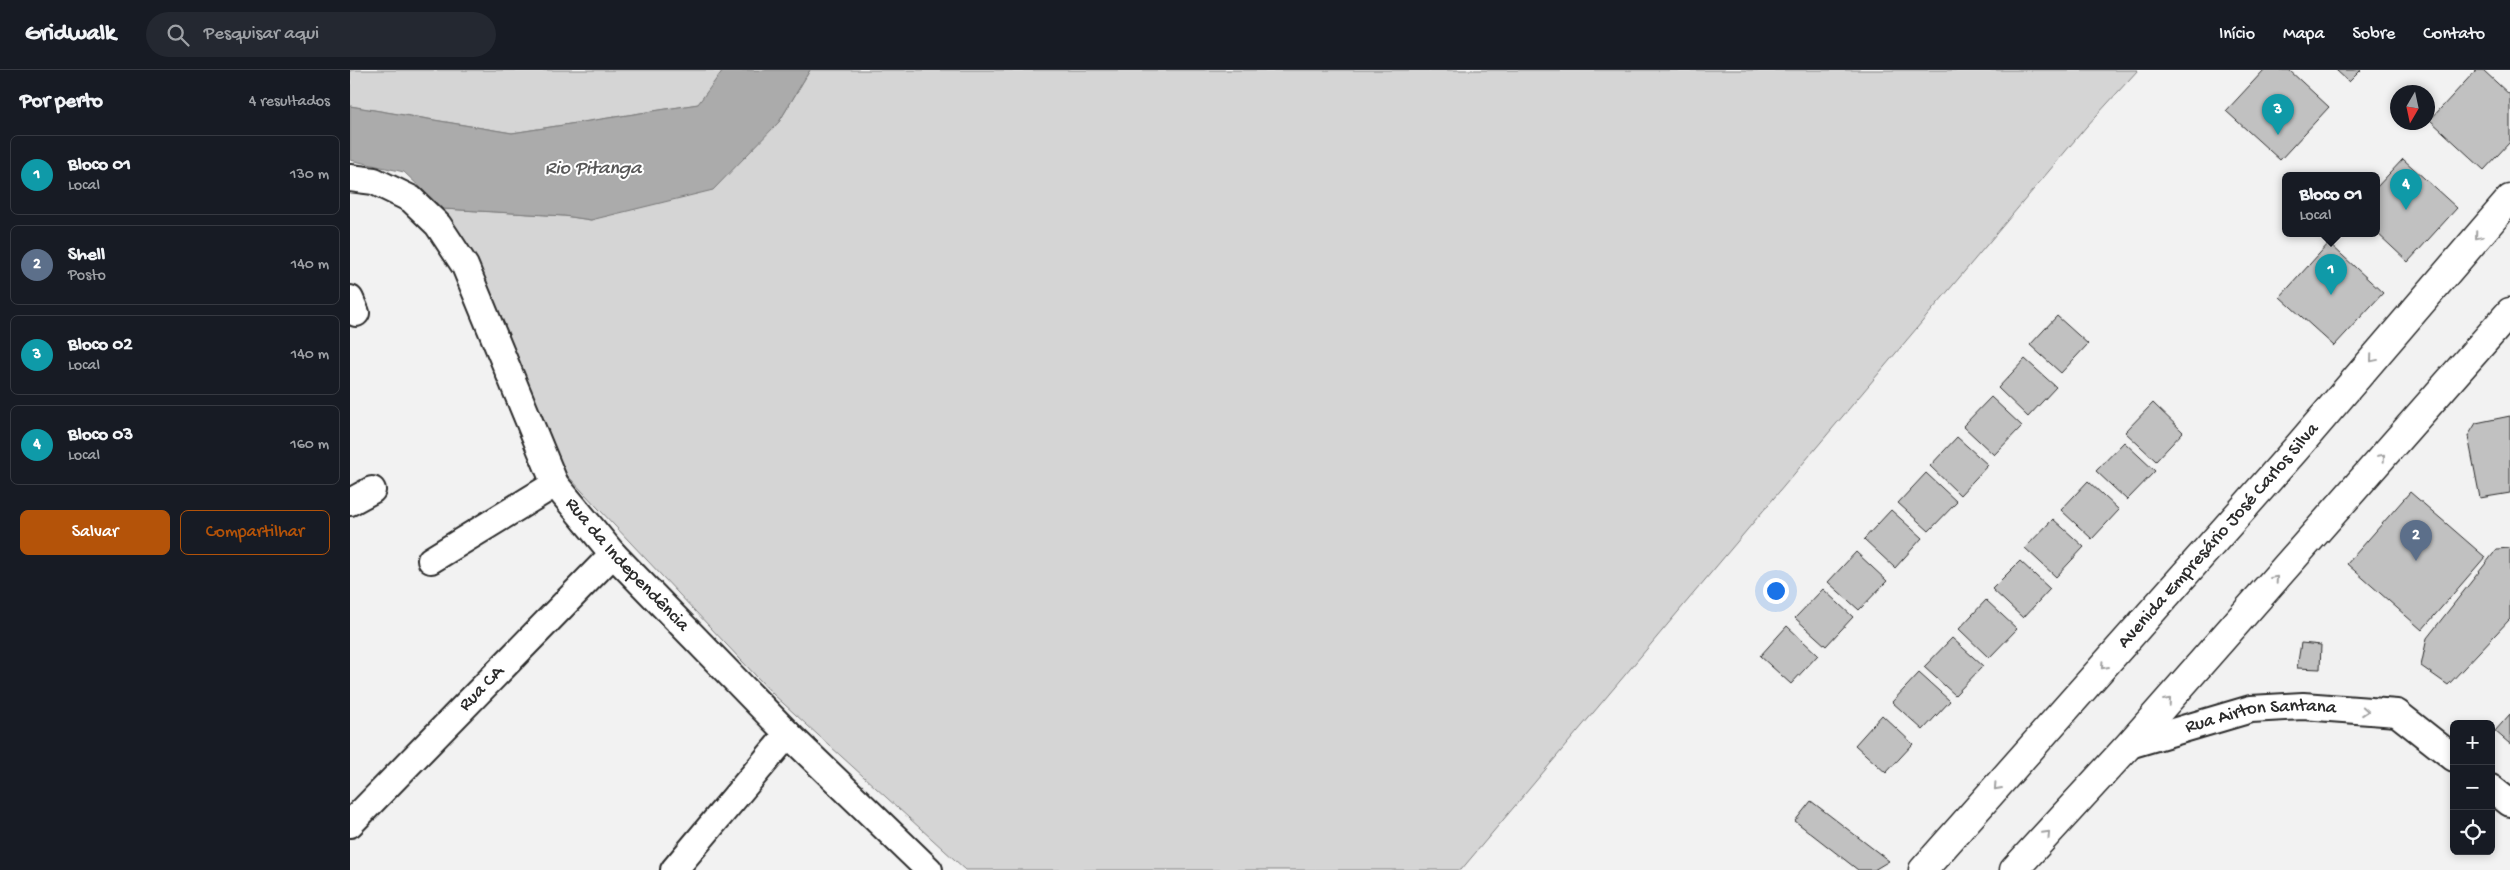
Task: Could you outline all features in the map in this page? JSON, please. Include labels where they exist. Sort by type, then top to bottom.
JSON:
[{"type":"main road","name":"Avenida Empresário José Carlos Silva","points":[[1923,870],[2295,450],[2510,199]]},
{"type":"main road","points":[[2014,870],[2129,745],[2510,312]]},
{"type":"street","name":"Rua da Independência","points":[[350,178],[374,181],[411,199],[438,225],[465,266],[555,484],[613,554],[788,734],[929,870]]},
{"type":"street","points":[[431,560],[555,484]]},
{"type":"street","name":"Rua CA","points":[[350,824],[613,554]]},
{"type":"street","name":"Rua Airton Santana","points":[[2129,745],[2251,709],[2303,706],[2397,713],[2450,755]]},
{"type":"street","points":[[674,870],[788,734]]},
{"type":"street","points":[[2495,791],[2510,803]]},
{"type":"shaded area","points":[[350,70],[723,70],[699,104],[512,133],[350,106]]},
{"type":"shaded area","points":[[810,70],[2138,70],[2086,127],[1461,870],[966,870],[773,694],[567,475],[444,209],[564,216],[591,220],[779,122]]},
{"type":"water","name":"Rio Pitanga","points":[[723,70],[810,70],[779,122],[713,190],[591,220],[564,216],[443,209],[404,172],[350,160],[350,106],[512,133],[698,104]]},
{"type":"building","points":[[2264,70],[2289,70],[2329,107],[2280,160],[2226,111]]},
{"type":"building","points":[[2336,70],[2361,70],[2349,82]]},
{"type":"building","points":[[2476,70],[2483,70],[2510,95],[2510,142],[2484,170],[2435,125],[2435,115]]},
{"type":"building","points":[[2403,159],[2457,208],[2408,262],[2380,236],[2380,184]]},
{"type":"building","points":[[2329,243],[2383,293],[2334,346],[2280,297]]},
{"type":"building","points":[[2057,316],[2088,344],[2061,373],[2030,345]]},
{"type":"building","points":[[2025,359],[2056,387],[2028,417],[1998,388]]},
{"type":"building","points":[[1991,397],[2022,426],[1994,455],[1963,426]]},
{"type":"building","points":[[2153,403],[2183,432],[2156,461],[2125,432]]},
{"type":"building","points":[[2510,416],[2510,493],[2480,498],[2468,436],[2476,423]]},
{"type":"building","points":[[1957,437],[1988,465],[1960,495],[1930,466]]},
{"type":"building","points":[[2124,442],[2155,471],[2127,500],[2096,471]]},
{"type":"building","points":[[1926,473],[1957,502],[1929,531],[1898,503]]},
{"type":"building","points":[[2088,481],[2119,510],[2092,539],[2061,510]]},
{"type":"building","points":[[2410,492],[2485,557],[2422,630],[2347,564]]},
{"type":"building","points":[[1891,510],[1922,538],[1895,568],[1864,539]]},
{"type":"building","points":[[2053,519],[2084,547],[2056,577],[2025,548]]},
{"type":"building","points":[[2510,548],[2510,619],[2448,685],[2421,666],[2427,638],[2497,549]]},
{"type":"building","points":[[1856,552],[1887,581],[1859,610],[1828,582]]},
{"type":"building","points":[[2020,561],[2050,589],[2023,618],[1992,589]]},
{"type":"building","points":[[1823,589],[1853,617],[1826,646],[1795,618]]},
{"type":"building","points":[[1986,600],[2017,629],[1989,658],[1959,629]]},
{"type":"building","points":[[1787,626],[1818,655],[1791,684],[1760,656]]},
{"type":"building","points":[[1952,638],[1983,666],[1955,695],[1924,667]]},
{"type":"building","points":[[2301,643],[2321,645],[2320,669],[2297,668]]},
{"type":"building","points":[[1919,673],[1950,701],[1923,730],[1892,702]]},
{"type":"building","points":[[2510,714],[2510,744],[2495,731]]},
{"type":"building","points":[[1882,715],[1913,744],[1886,773],[1855,745]]},
{"type":"building","points":[[1811,801],[1889,861],[1874,870],[1858,870],[1795,821]]},
{"type":"place","name":"Bloco 02","points":[[2278,135]]},
{"type":"place","name":"Bloco 03","points":[[2406,210]]},
{"type":"place","name":"Bloco 01","points":[[2331,295]]},
{"type":"place","name":"Shell","points":[[2416,561]]}]
